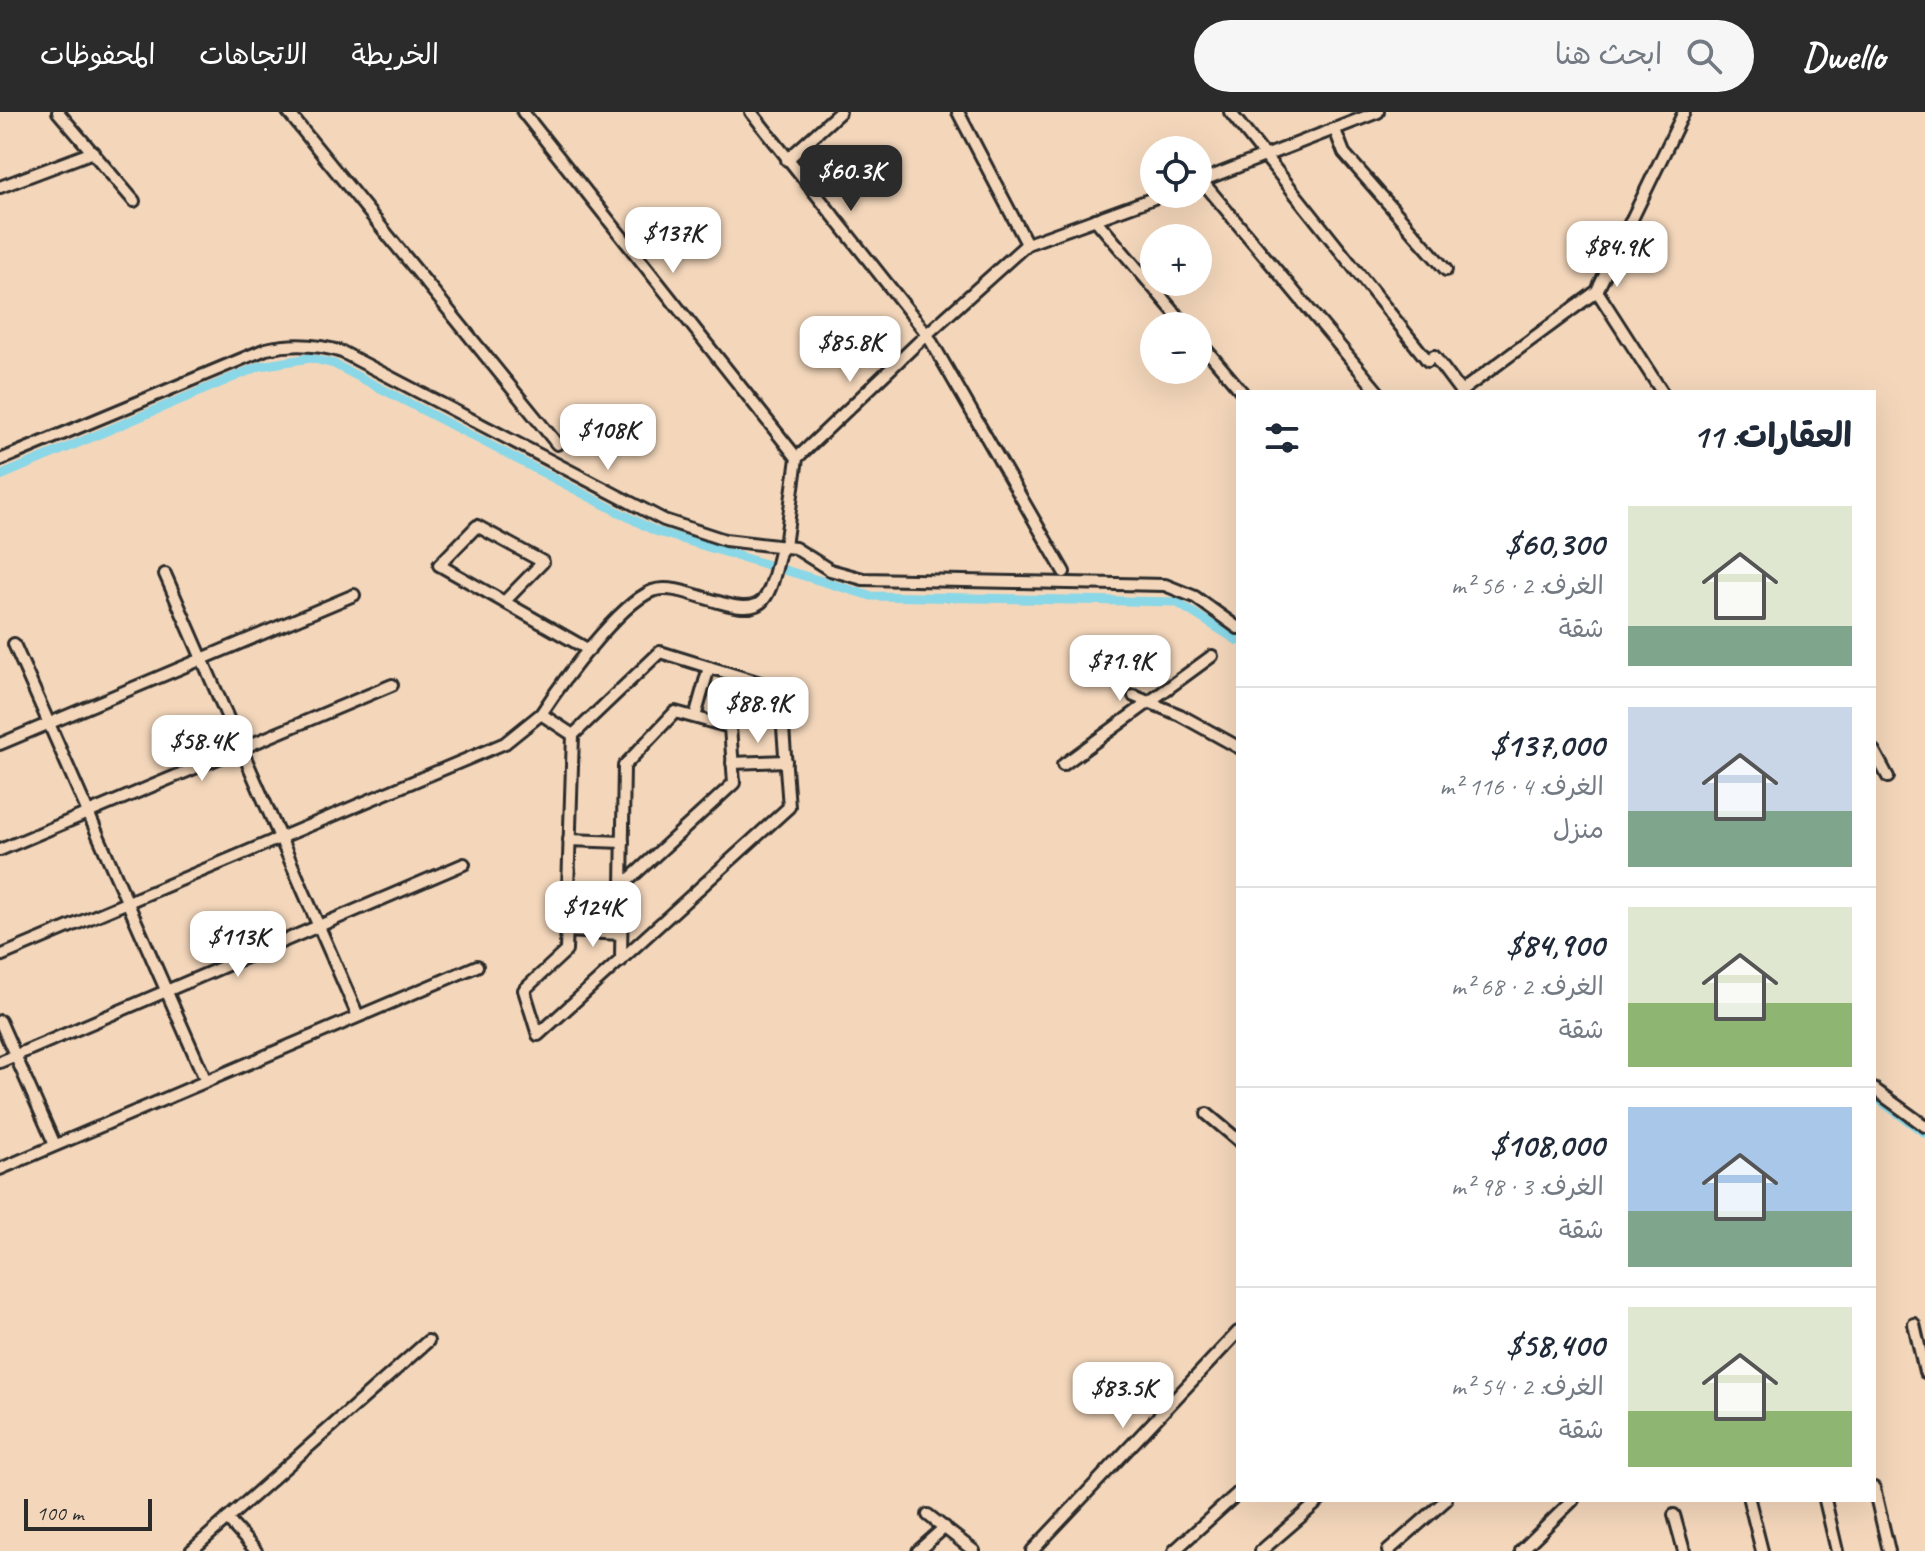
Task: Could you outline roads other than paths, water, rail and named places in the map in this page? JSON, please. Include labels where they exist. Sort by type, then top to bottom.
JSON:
[{"type":"street","points":[[58,112],[134,201]]},
{"type":"street","points":[[288,112],[557,444]]},
{"type":"street","points":[[523,112],[797,458]]},
{"type":"street","points":[[751,112],[927,334],[1064,572]]},
{"type":"street","points":[[787,160],[840,112]]},
{"type":"street","points":[[958,112],[1027,244]]},
{"type":"street","points":[[1230,112],[1263,156],[1458,390]]},
{"type":"street","points":[[1212,176],[1378,112]]},
{"type":"street","points":[[1463,390],[1597,291],[1684,112]]},
{"type":"street","points":[[1335,130],[1344,153],[1446,270]]},
{"type":"street","points":[[0,187],[93,152]]},
{"type":"street","points":[[1212,195],[1376,390]]},
{"type":"street","points":[[0,956],[505,743],[541,714],[589,650],[635,603],[656,590],[680,590],[741,608],[758,604],[770,586],[782,549],[797,458],[1027,244],[1140,203]]},
{"type":"street","points":[[1095,219],[1174,312]]},
{"type":"street","points":[[1597,291],[1661,390]]},
{"type":"street","points":[[0,460],[250,355],[284,345],[304,344],[342,352],[664,520],[725,540],[782,549],[795,548],[830,570],[863,579],[1165,585],[1195,597],[1236,627]]},
{"type":"street","points":[[1212,357],[1240,390]]},
{"type":"street","points":[[505,601],[543,562],[477,526],[439,565],[589,650]]},
{"type":"street","points":[[165,574],[358,1016]]},
{"type":"street","points":[[0,744],[354,595]]},
{"type":"street","points":[[14,644],[206,1081]]},
{"type":"street","points":[[660,652],[709,667],[780,689],[789,807],[538,1035],[524,990],[566,951],[573,735],[660,652]]},
{"type":"street","points":[[1063,765],[1212,656]]},
{"type":"street","points":[[695,717],[709,667]]},
{"type":"street","points":[[0,850],[392,685]]},
{"type":"street","points":[[1134,696],[1236,746]]},
{"type":"street","points":[[621,961],[621,934],[624,766],[675,712],[730,727],[734,783],[622,886]]},
{"type":"street","points":[[541,714],[573,735]]},
{"type":"street","points":[[1876,755],[1888,777]]},
{"type":"street","points":[[732,763],[786,761]]},
{"type":"street","points":[[569,840],[623,842]]},
{"type":"street","points":[[0,1062],[464,864]]},
{"type":"street","points":[[566,931],[621,934]]},
{"type":"street","points":[[0,1169],[477,966]]},
{"type":"street","points":[[0,1021],[55,1145]]},
{"type":"street","points":[[1876,1090],[1925,1126]]},
{"type":"street","points":[[1207,1114],[1236,1138]]},
{"type":"street","points":[[1914,1324],[1925,1372]]},
{"type":"street","points":[[1032,1551],[1236,1334]]},
{"type":"street","points":[[191,1551],[428,1341]]},
{"type":"street","points":[[1174,1551],[1236,1495]]},
{"type":"street","points":[[1876,1496],[1889,1551]]},
{"type":"street","points":[[1261,1551],[1318,1502]]},
{"type":"street","points":[[1388,1551],[1444,1502]]},
{"type":"street","points":[[1521,1551],[1571,1502]]},
{"type":"street","points":[[1750,1502],[1762,1551]]},
{"type":"street","points":[[1825,1502],[1837,1551]]},
{"type":"street","points":[[928,1515],[974,1551]]},
{"type":"street","points":[[1674,1515],[1684,1551]]},
{"type":"street","points":[[227,1519],[256,1551]]},
{"type":"street","points":[[918,1551],[945,1527]]},
{"type":"waterway","points":[[0,476],[260,366],[310,358],[334,364],[655,531],[871,596],[1176,602],[1236,640]]},
{"type":"waterway","points":[[1876,1097],[1925,1133]]}]
